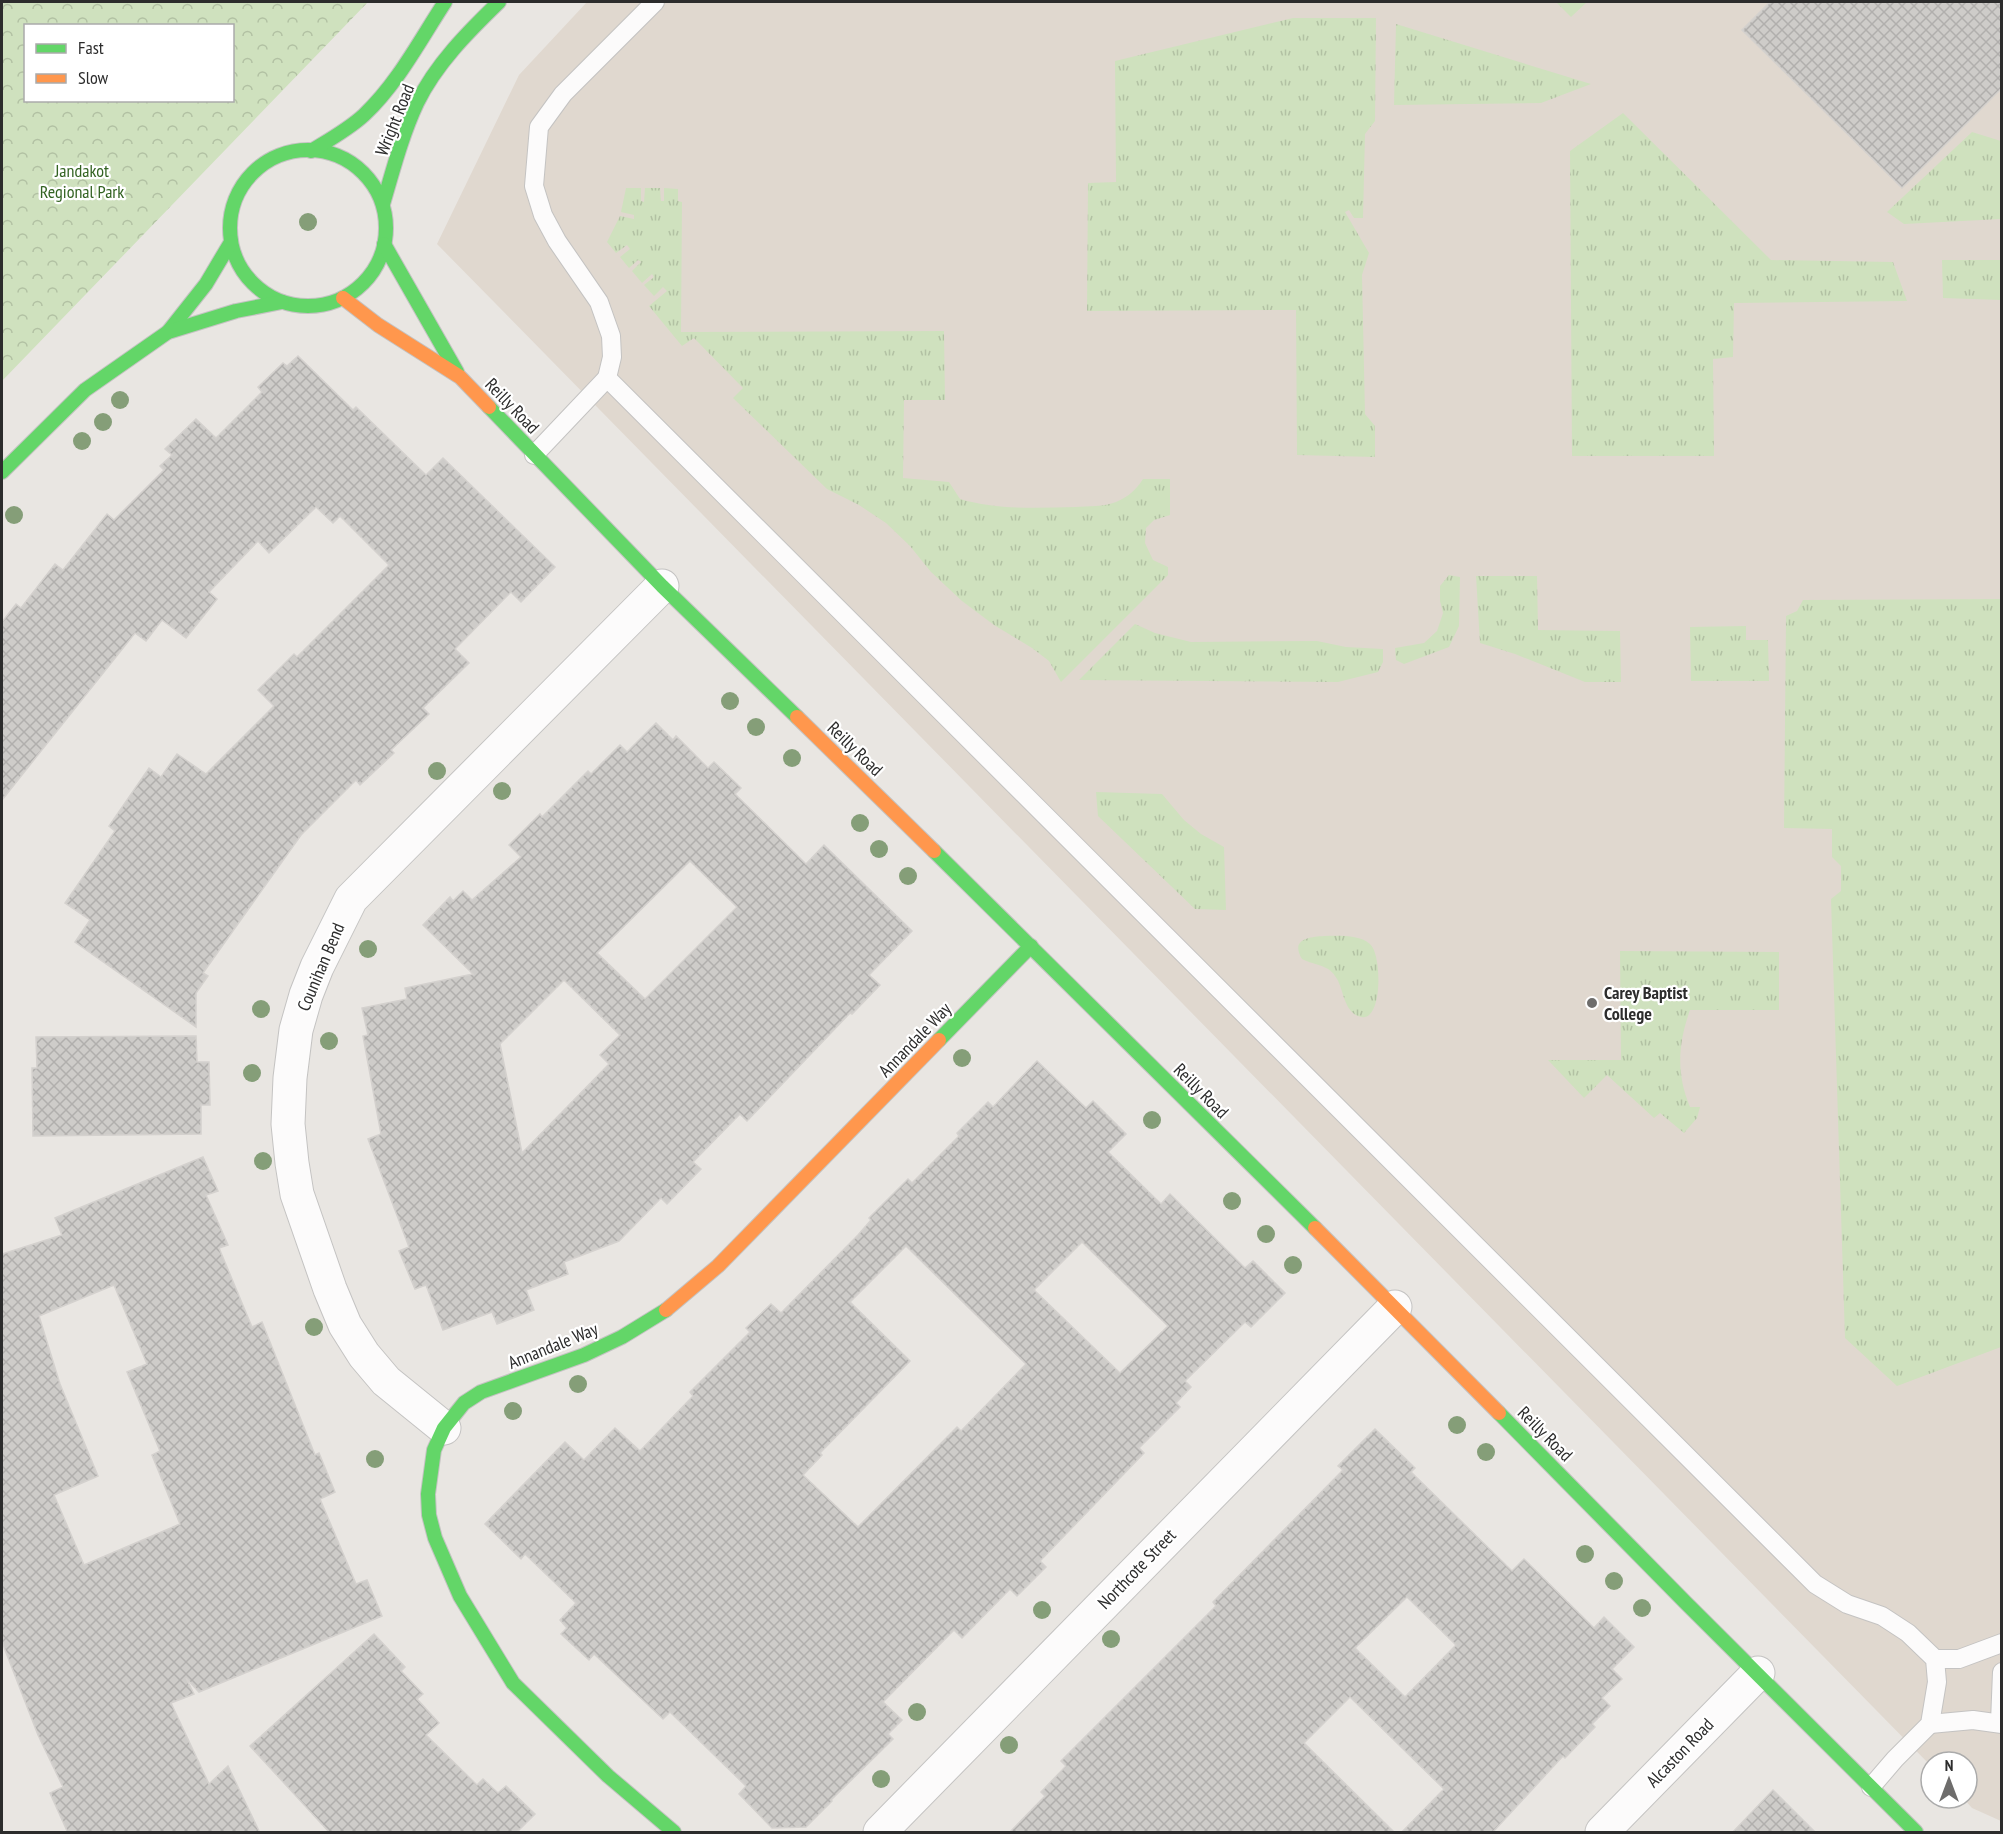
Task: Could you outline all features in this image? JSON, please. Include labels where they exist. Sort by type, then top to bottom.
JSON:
[{"type":"street","name":"Wright Road","points":[[311,151],[363,116],[386,92],[445,2]]},
{"type":"street","name":"Wright Road","points":[[383,204],[413,114],[424,91],[444,61],[499,2]]},
{"type":"street","name":"Wright Road","points":[[296,151],[311,151],[341,158],[359,169],[373,185],[383,204],[386,224],[384,244],[376,267],[362,285],[343,298],[323,305],[303,306],[282,302],[264,293],[248,280],[237,262],[231,242],[230,218],[237,194],[252,173],[272,159],[296,151]]},
{"type":"street","name":"Wright Road","points":[[2,472],[85,390],[168,332],[206,284],[231,242]]},
{"type":"street","name":"Reilly Road","points":[[384,244],[460,377]]},
{"type":"street","name":"Reilly Road","points":[[343,298],[378,324],[460,377],[662,586],[1031,946],[1114,1031],[1395,1307],[1916,1833]]},
{"type":"street","name":"Wright Road","points":[[168,332],[236,311],[282,302]]},
{"type":"street","name":"Counihan Bend","points":[[444,1428],[386,1381],[364,1355],[345,1324],[330,1289],[297,1194],[291,1163],[288,1124],[290,1078],[296,1030],[317,967],[351,899],[662,586]]},
{"type":"street","name":"Annandale Way","points":[[674,1833],[608,1776],[513,1683],[460,1596],[435,1538],[429,1515],[428,1494],[434,1450],[444,1428],[464,1403],[481,1392],[584,1355],[622,1337],[667,1309],[718,1266],[1031,946]]},
{"type":"street","name":"Northcote Street","points":[[880,1833],[1395,1307]]},
{"type":"street","name":"Alcaston Road","points":[[1602,1833],[1758,1673]]},
{"type":"lane","points":[[534,455],[607,378],[612,357],[611,336],[599,302],[557,241],[543,215],[534,186],[539,127],[563,94],[655,2]]},
{"type":"lane","points":[[607,378],[1815,1584],[1847,1604],[1882,1616],[1908,1633],[1935,1659],[1936,1683],[1930,1724],[1871,1787]]},
{"type":"lane","points":[[1935,1659],[1959,1659],[2001,1643]]},
{"type":"lane","points":[[1930,1724],[1973,1720],[2001,1723],[2001,1672]]},
{"type":"shaded area","name":"Carey Baptist College","points":[[587,2],[2001,2],[2001,1821],[1976,1810],[1979,1810],[1979,1750],[1919,1750],[1919,1754],[437,244],[519,75]]},
{"type":"green space","name":"Jandakot Regional Park","points":[[2,2],[368,2],[2,381]]},
{"type":"green space","points":[[1556,2],[1587,2],[1571,17]]},
{"type":"green space","points":[[1293,18],[1376,18],[1375,121],[1365,134],[1363,218],[1354,218],[1349,210],[1345,212],[1369,253],[1362,275],[1365,414],[1375,426],[1375,457],[1297,455],[1296,310],[1087,311],[1088,183],[1116,182],[1115,61]]},
{"type":"green space","points":[[1396,24],[1591,84],[1541,103],[1394,105]]},
{"type":"green space","points":[[1623,113],[1771,260],[1893,262],[1907,301],[1734,303],[1733,357],[1713,359],[1714,456],[1572,456],[1570,151]]},
{"type":"green space","points":[[1972,132],[2001,141],[2001,219],[1904,224],[1887,212]]},
{"type":"green space","points":[[626,188],[641,188],[641,201],[644,202],[645,188],[660,188],[661,201],[664,201],[664,188],[678,189],[678,201],[682,202],[681,332],[944,331],[945,400],[904,400],[903,478],[949,482],[960,499],[974,503],[1031,508],[1106,505],[1128,495],[1143,479],[1170,479],[1170,515],[1154,520],[1146,528],[1145,543],[1153,560],[1168,567],[1168,575],[1061,682],[1049,661],[962,601],[931,572],[910,546],[886,523],[859,505],[827,489],[733,398],[743,388],[694,338],[682,346],[649,306],[667,291],[663,287],[654,296],[644,285],[654,277],[652,274],[642,283],[632,271],[641,262],[638,260],[629,268],[620,257],[630,249],[627,245],[616,253],[607,242],[620,216],[634,219],[634,215],[621,212]]},
{"type":"green space","points":[[1942,260],[2001,260],[2001,300],[1943,298]]},
{"type":"green space","points":[[1449,575],[1460,577],[1459,626],[1449,647],[1404,664],[1396,660],[1395,648],[1424,643],[1437,631],[1443,613],[1440,586]]},
{"type":"green space","points":[[1476,576],[1537,576],[1538,630],[1620,631],[1621,682],[1585,682],[1515,654],[1480,643]]},
{"type":"green space","points":[[2001,599],[2001,1347],[1897,1386],[1845,1338],[1831,899],[1841,891],[1841,866],[1832,857],[1832,829],[1784,828],[1786,616],[1797,611],[1803,600]]},
{"type":"green space","points":[[1135,624],[1155,633],[1191,642],[1317,641],[1346,647],[1383,649],[1383,662],[1378,672],[1338,682],[1079,680]]},
{"type":"green space","points":[[1746,626],[1746,640],[1768,640],[1769,681],[1691,681],[1690,627]]},
{"type":"green space","points":[[1096,792],[1162,794],[1184,820],[1201,834],[1224,847],[1226,910],[1195,909],[1098,816]]},
{"type":"green space","points":[[1348,936],[1360,939],[1370,944],[1374,950],[1378,973],[1377,999],[1368,1016],[1361,1017],[1351,1011],[1334,974],[1322,966],[1302,959],[1298,947],[1300,943],[1307,938]]},
{"type":"green space","points":[[1620,951],[1779,952],[1779,1010],[1690,1010],[1681,1047],[1682,1082],[1690,1107],[1700,1107],[1697,1118],[1684,1133],[1660,1113],[1654,1118],[1607,1075],[1584,1098],[1548,1060],[1621,1060]]},
{"type":"building","points":[[1770,2],[2001,2],[2001,89],[1902,188],[1742,30]]},
{"type":"building","points":[[298,356],[353,410],[356,407],[426,475],[443,458],[555,567],[521,602],[511,592],[455,649],[469,663],[423,708],[429,714],[391,750],[394,753],[360,785],[356,780],[301,835],[203,973],[208,976],[196,993],[196,1027],[75,942],[90,920],[65,903],[115,831],[109,826],[149,768],[161,777],[177,754],[206,774],[274,706],[258,690],[294,654],[297,657],[389,565],[340,516],[333,523],[316,507],[269,553],[258,541],[209,592],[217,599],[186,638],[162,620],[146,641],[135,633],[2,800],[2,622],[16,604],[21,608],[55,564],[63,570],[107,514],[114,520],[164,470],[160,466],[172,455],[165,449],[196,419],[216,438],[262,392],[258,387],[283,363],[287,366]]},
{"type":"building","points":[[656,723],[673,740],[676,736],[708,768],[714,762],[741,788],[735,794],[806,864],[824,845],[912,931],[869,975],[880,985],[852,1014],[850,1013],[747,1121],[740,1114],[693,1162],[701,1169],[667,1204],[661,1198],[619,1241],[564,1262],[568,1274],[526,1290],[534,1310],[497,1324],[492,1312],[443,1330],[426,1285],[415,1289],[399,1251],[409,1247],[368,1139],[381,1134],[363,1036],[368,1035],[362,1008],[407,999],[405,988],[473,974],[423,925],[450,897],[453,901],[463,891],[472,900],[521,857],[509,845],[540,814],[542,817],[588,771],[591,774],[620,745],[627,752]],"holes":[[[690,861],[737,907],[645,999],[597,953]],[[564,980],[620,1035],[600,1055],[609,1064],[522,1153],[500,1044]]]},
{"type":"building","points":[[196,1036],[197,1062],[209,1062],[210,1105],[201,1105],[201,1134],[33,1136],[32,1068],[37,1068],[36,1037]]},
{"type":"building","points":[[1037,1061],[1086,1108],[1093,1101],[1126,1134],[1108,1152],[1161,1204],[1170,1194],[1245,1268],[1253,1261],[1285,1293],[1251,1327],[1245,1322],[1185,1381],[1191,1387],[1176,1403],[1180,1407],[1139,1448],[1144,1453],[1040,1561],[1046,1567],[1017,1596],[1010,1589],[962,1638],[954,1630],[883,1702],[902,1720],[888,1734],[893,1739],[806,1827],[772,1828],[739,1794],[746,1786],[670,1712],[663,1719],[594,1654],[589,1660],[561,1634],[567,1628],[560,1620],[576,1603],[525,1554],[521,1559],[485,1524],[565,1442],[584,1460],[615,1428],[640,1451],[693,1396],[690,1392],[750,1332],[746,1328],[771,1304],[781,1313],[858,1235],[871,1220],[869,1218],[908,1179],[912,1183],[959,1136],[957,1133],[988,1102],[993,1107]],"holes":[[[1082,1242],[1168,1326],[1120,1373],[1034,1290]],[[906,1246],[1026,1364],[961,1431],[957,1427],[858,1527],[803,1475],[822,1455],[820,1453],[910,1361],[850,1302]]]},
{"type":"building","points":[[203,1157],[218,1191],[206,1195],[228,1245],[219,1248],[252,1327],[262,1322],[315,1455],[319,1453],[335,1492],[320,1499],[356,1584],[367,1580],[382,1616],[199,1692],[186,1678],[194,1694],[171,1703],[209,1784],[228,1766],[260,1833],[68,1833],[50,1793],[63,1787],[38,1735],[2,1642],[2,1254],[62,1235],[55,1218]],"holes":[[[114,1285],[147,1364],[127,1372],[160,1451],[152,1455],[180,1524],[84,1565],[54,1495],[98,1476],[60,1384],[39,1316]]]},
{"type":"building","points":[[1375,1429],[1415,1468],[1411,1472],[1512,1571],[1524,1559],[1594,1628],[1604,1617],[1634,1647],[1612,1669],[1622,1679],[1602,1698],[1610,1706],[1592,1724],[1595,1727],[1565,1758],[1563,1756],[1492,1833],[1401,1833],[1444,1789],[1350,1697],[1304,1743],[1395,1833],[1009,1833],[1045,1796],[1041,1792],[1066,1766],[1061,1761],[1216,1606],[1213,1602],[1343,1470],[1338,1466]],"holes":[[[1407,1597],[1456,1645],[1405,1697],[1355,1648]]]},
{"type":"building","points":[[374,1634],[405,1667],[401,1671],[423,1694],[417,1699],[439,1723],[426,1735],[477,1785],[483,1779],[498,1793],[506,1786],[535,1814],[516,1833],[330,1833],[250,1746]]},
{"type":"building","points":[[1773,1790],[1816,1833],[1732,1833]]},
{"type":"traffic: fast","points":[[311,151],[352,125],[376,103],[408,61],[445,2]]},
{"type":"traffic: fast","points":[[383,204],[407,128],[417,103],[433,75],[454,49],[499,2]]},
{"type":"traffic: fast","points":[[308,150],[338,156],[363,173],[380,198],[386,228],[380,258],[363,283],[338,300],[308,306],[278,300],[253,283],[236,258],[230,228],[236,198],[253,173],[278,156],[308,150]]},
{"type":"traffic: fast","points":[[168,332],[206,284],[231,242]]},
{"type":"traffic: fast","points":[[384,244],[457,372]]},
{"type":"traffic: fast","points":[[2,472],[85,390],[168,332],[236,311],[282,302]]},
{"type":"traffic: fast","points":[[489,407],[662,586],[797,717]]},
{"type":"traffic: fast","points":[[934,851],[1315,1228]]},
{"type":"traffic: fast","points":[[939,1040],[1031,946]]},
{"type":"traffic: fast","points":[[666,1310],[622,1337],[584,1355],[481,1392],[464,1403],[444,1428],[434,1450],[428,1494],[429,1515],[435,1538],[460,1596],[513,1683],[608,1776],[674,1832]]},
{"type":"traffic: fast","points":[[1499,1413],[1916,1832]]},
{"type":"traffic: slow","points":[[343,298],[378,325],[460,377],[489,407]]},
{"type":"traffic: slow","points":[[797,717],[934,851]]},
{"type":"traffic: slow","points":[[666,1310],[718,1266],[939,1040]]},
{"type":"traffic: slow","points":[[1315,1228],[1499,1413]]},
{"type":"place","name":"Carey Baptist College","points":[[1592,1003]]}]
